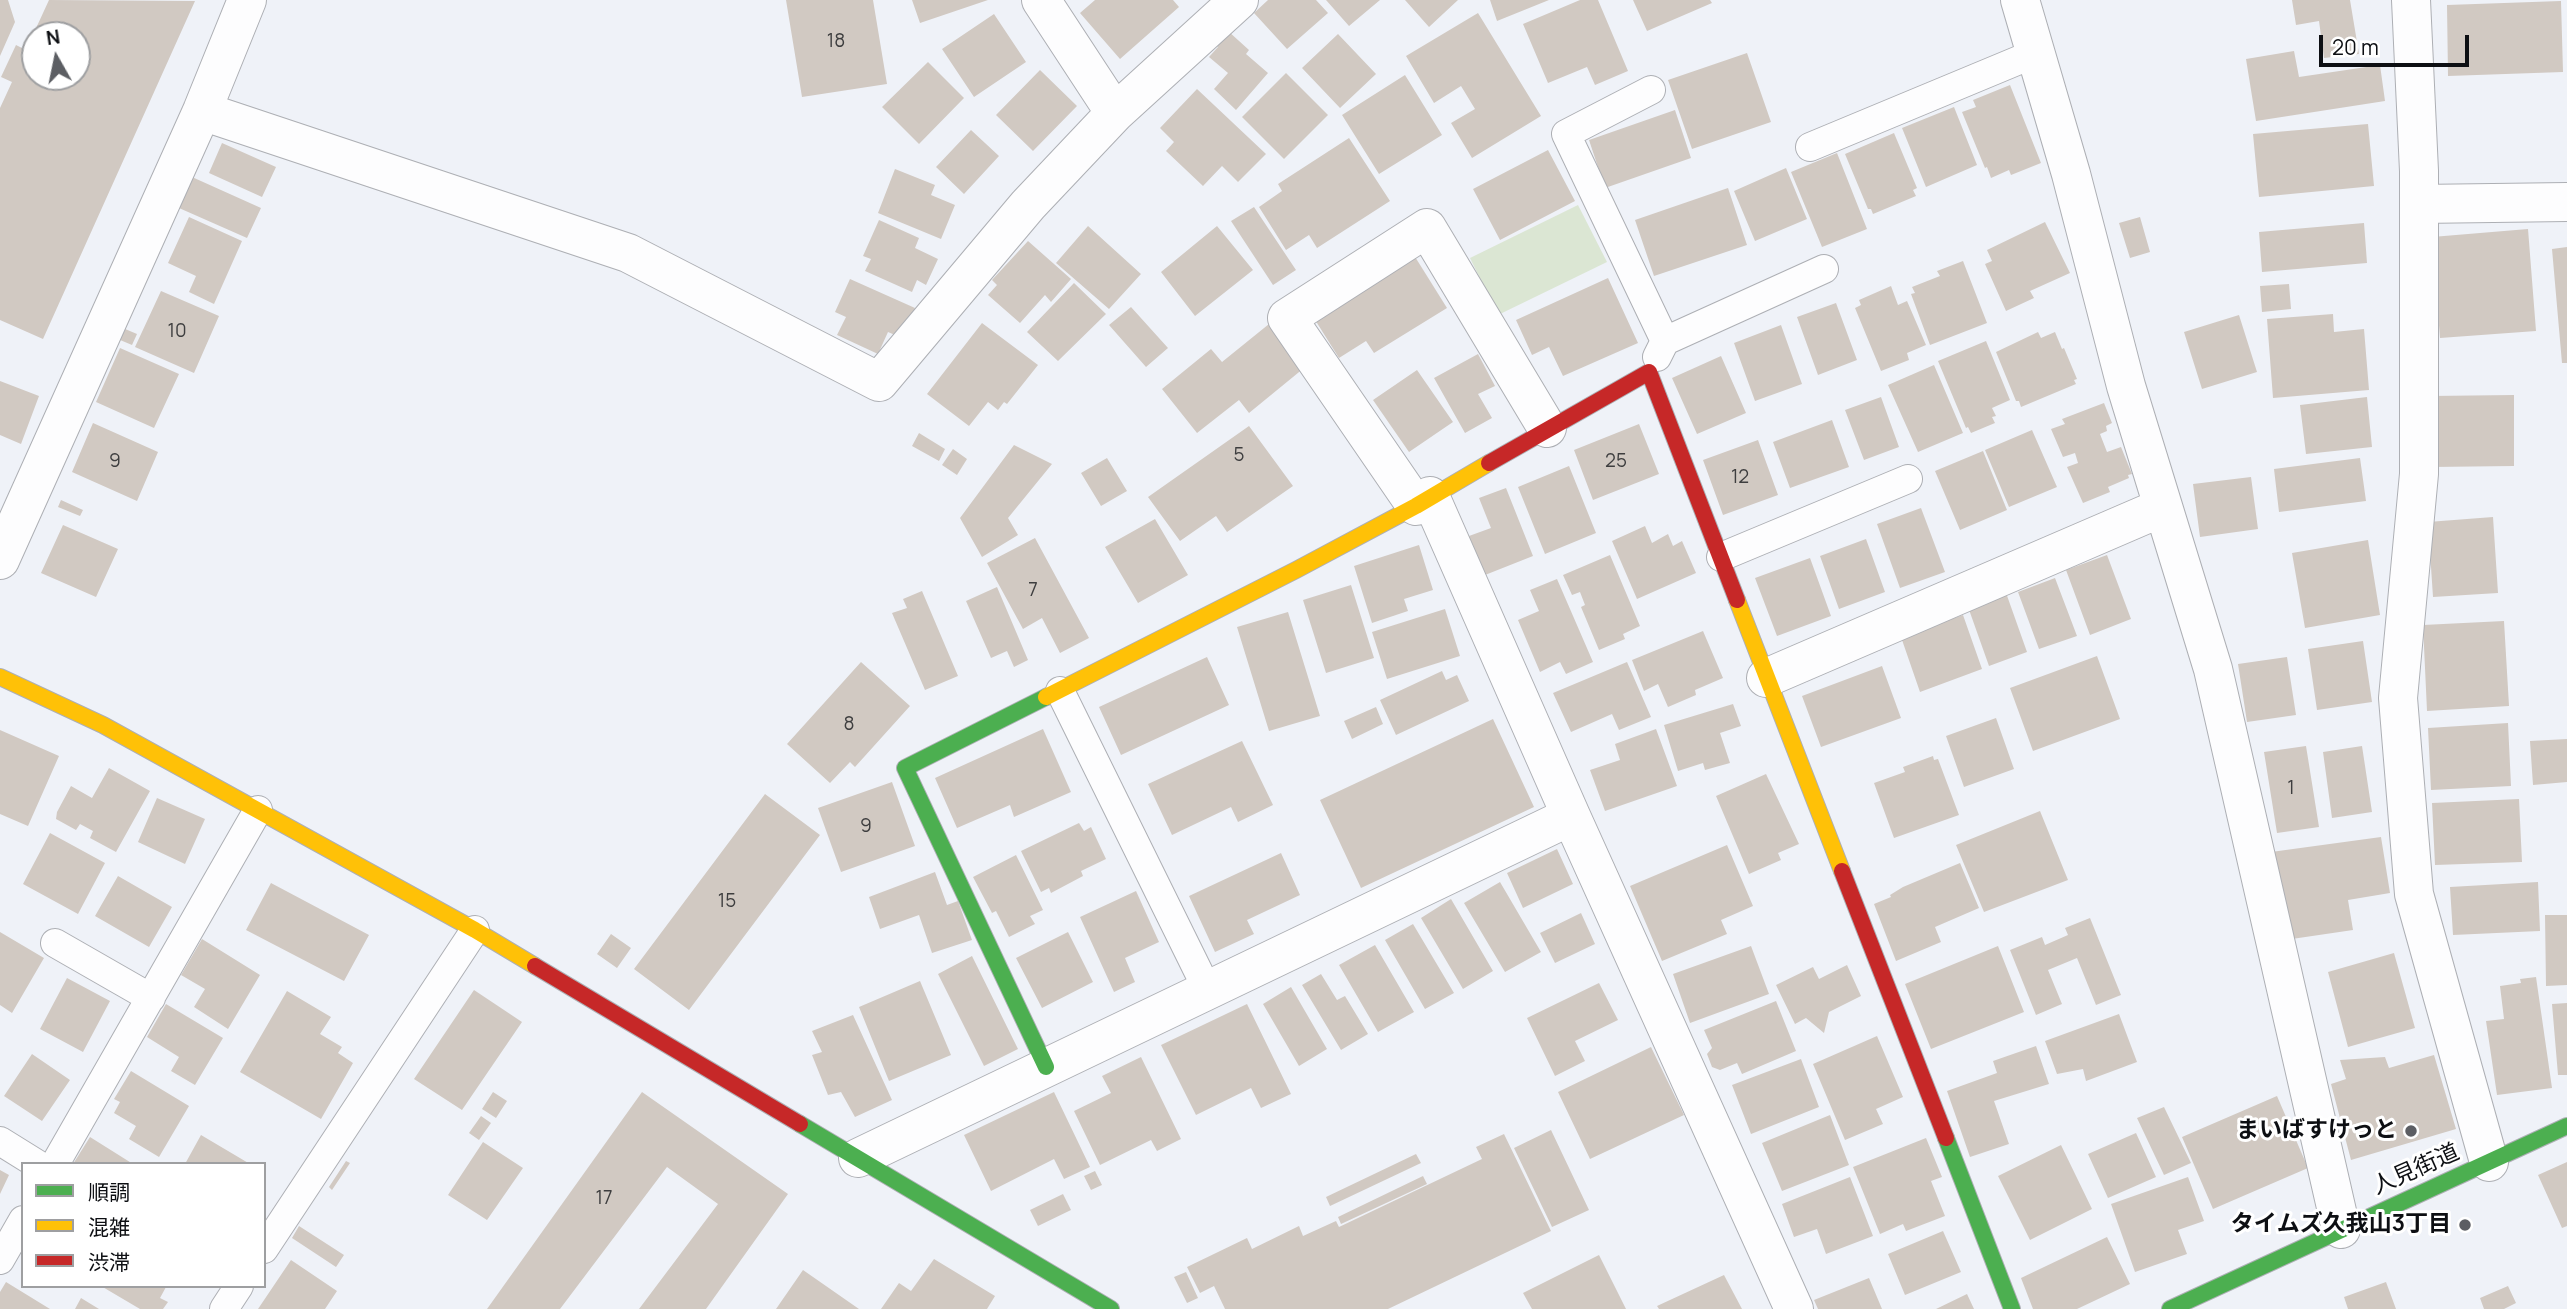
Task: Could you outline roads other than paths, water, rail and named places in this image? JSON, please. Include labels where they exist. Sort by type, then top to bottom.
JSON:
[{"type":"street","points":[[0,560],[202,111],[247,0]]},
{"type":"street","points":[[1041,0],[1115,113]]},
{"type":"street","points":[[202,111],[628,253],[879,382],[1028,205],[1115,113],[1239,0]]},
{"type":"street","points":[[2020,0],[2071,174],[2126,386],[2213,669],[2341,1229]]},
{"type":"street","points":[[2411,0],[2419,204],[2420,474],[2398,698],[2414,894],[2489,1162]]},
{"type":"street","points":[[2419,204],[2567,202]]},
{"type":"street","points":[[1547,428],[1427,228],[1287,318],[1423,501],[1571,816],[1794,1309]]},
{"type":"street","points":[[1046,1067],[905,768],[1059,691],[1423,501],[1649,372],[2012,1309]]},
{"type":"street","points":[[1766,678],[2163,507]]},
{"type":"street","points":[[0,677],[103,724],[475,930],[1111,1309]]},
{"type":"street","points":[[858,1158],[1571,816]]},
{"type":"street","name":"人見街道","points":[[2171,1309],[2567,1126]]},
{"type":"lane","points":[[1810,147],[2036,53]]},
{"type":"lane","points":[[1651,90],[1566,134],[1665,341]]},
{"type":"lane","points":[[1649,372],[1665,341],[1824,269]]},
{"type":"lane","points":[[1721,557],[1908,479]]},
{"type":"lane","points":[[1059,691],[1207,989]]},
{"type":"lane","points":[[56,1162],[258,810]]},
{"type":"lane","points":[[266,1246],[475,930]]},
{"type":"lane","points":[[55,943],[151,998]]},
{"type":"lane","points":[[0,1141],[34,1162]]},
{"type":"lane","points":[[0,1260],[21,1223]]},
{"type":"lane","points":[[224,1309],[238,1288]]},
{"type":"place","name":"まいばすけっと","points":[[2411,1131]]},
{"type":"place","name":"タイムズ久我山3丁目","points":[[2465,1225]]}]
